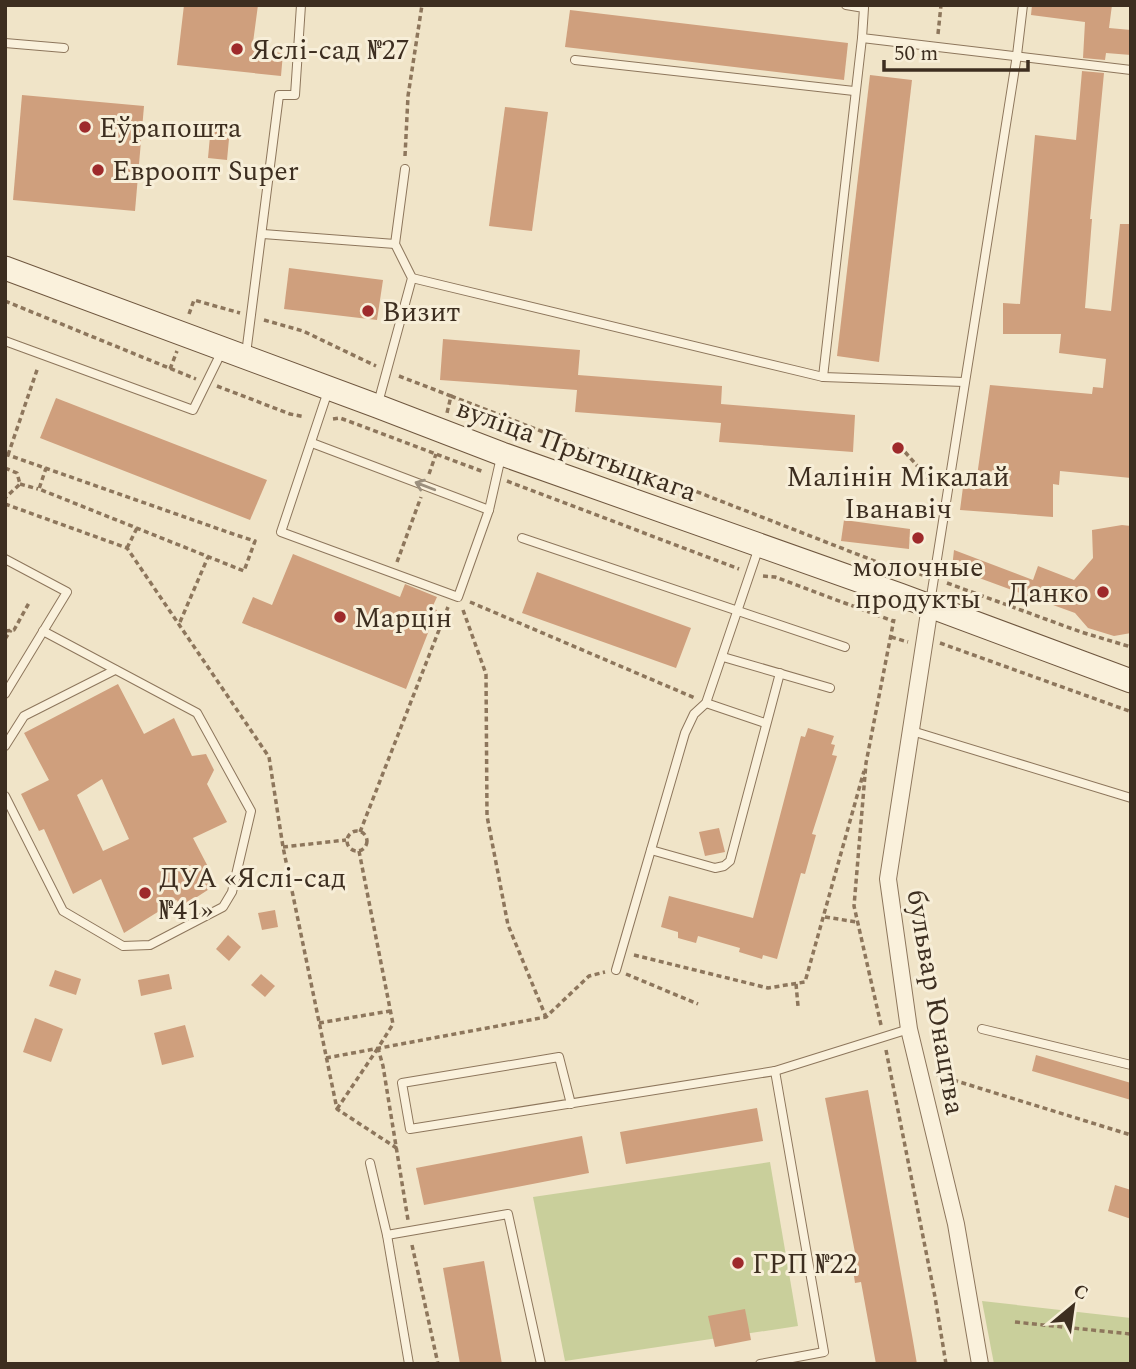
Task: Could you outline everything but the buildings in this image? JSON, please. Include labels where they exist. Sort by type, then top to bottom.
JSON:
[{"type":"street","name":"вуліца Прытыцкага","points":[[5,268],[377,406],[499,465],[759,547],[930,606],[1131,681]]},
{"type":"street","name":"бульвар Юнацтва","points":[[930,606],[888,880],[909,1028],[956,1224],[980,1364]]},
{"type":"lane","points":[[246,357],[279,95],[295,95],[301,5]]},
{"type":"lane","points":[[823,377],[864,8],[846,5]]},
{"type":"lane","points":[[930,606],[1023,5]]},
{"type":"lane","points":[[862,38],[1131,70]]},
{"type":"lane","points":[[5,43],[64,48]]},
{"type":"lane","points":[[575,60],[854,91]]},
{"type":"lane","points":[[377,406],[412,278],[395,244],[405,169]]},
{"type":"lane","points":[[263,234],[395,244]]},
{"type":"lane","points":[[412,278],[823,377],[964,382]]},
{"type":"lane","points":[[5,341],[193,410],[223,349]]},
{"type":"lane","points":[[329,388],[281,532],[455,596],[489,510],[499,465]]},
{"type":"lane","points":[[312,443],[489,510]]},
{"type":"lane","points":[[522,538],[845,647]]},
{"type":"lane","points":[[616,970],[685,733],[694,714],[706,703],[759,547]]},
{"type":"lane","points":[[5,559],[67,592],[5,694]]},
{"type":"lane","points":[[5,796],[63,911],[123,946],[150,945],[223,907],[232,892],[251,811],[197,713],[43,631]]},
{"type":"lane","points":[[723,657],[830,688]]},
{"type":"lane","points":[[5,746],[24,716],[115,670]]},
{"type":"lane","points":[[651,850],[715,868],[730,861],[780,673]]},
{"type":"lane","points":[[706,703],[765,723]]},
{"type":"lane","points":[[912,731],[1131,798]]},
{"type":"lane","points":[[570,1104],[559,1057],[402,1083],[410,1129],[570,1104],[775,1071],[909,1028]]},
{"type":"lane","points":[[982,1029],[1131,1065]]},
{"type":"lane","points":[[760,1364],[824,1352],[775,1071]]},
{"type":"lane","points":[[370,1163],[387,1235],[410,1364]]},
{"type":"lane","points":[[387,1235],[508,1214],[541,1364]]},
{"type":"path","points":[[405,169],[408,96],[422,5]]},
{"type":"path","points":[[936,48],[941,5]]},
{"type":"path","points":[[20,484],[39,489],[244,571],[255,541],[7,455],[42,355]]},
{"type":"path","points":[[451,396],[890,567],[934,578],[1131,648]]},
{"type":"path","points":[[905,452],[946,499]]},
{"type":"path","points":[[393,574],[436,454],[499,465],[603,519],[751,574],[775,577],[893,621]]},
{"type":"path","points":[[5,468],[17,473],[20,484]]},
{"type":"path","points":[[39,489],[46,468]]},
{"type":"path","points":[[5,498],[20,484]]},
{"type":"path","points":[[127,548],[137,528]]},
{"type":"path","points":[[180,624],[208,557]]},
{"type":"path","points":[[455,596],[706,703]]},
{"type":"path","points":[[360,832],[455,596]]},
{"type":"path","points":[[455,596],[486,674],[487,816],[508,925],[545,1017]]},
{"type":"path","points":[[5,639],[8,630],[14,630],[30,601]]},
{"type":"path","points":[[891,637],[910,643],[945,643],[1130,710]]},
{"type":"path","points":[[622,951],[768,988],[805,982],[866,763]]},
{"type":"path","points":[[283,847],[346,840],[351,833],[360,832],[367,842],[362,850],[352,850],[346,840]]},
{"type":"path","points":[[824,917],[857,922]]},
{"type":"path","points":[[616,970],[698,1004]]},
{"type":"path","points":[[326,1058],[545,1017],[589,976]]},
{"type":"path","points":[[796,984],[797,1006]]},
{"type":"path","points":[[320,1023],[390,1011]]},
{"type":"path","points":[[337,1109],[378,1048]]},
{"type":"path","points":[[891,1075],[919,1069],[1131,1135]]},
{"type":"path","points":[[1015,1322],[1131,1334]]},
{"type":"green space","points":[[770,1162],[798,1326],[565,1361],[533,1197]]},
{"type":"green space","points":[[982,1301],[1131,1318],[1131,1364],[994,1364]]},
{"type":"place","name":"Яслі-сад №27","points":[[237,49]]},
{"type":"place","name":"Еўрапошта","points":[[85,127]]},
{"type":"place","name":"Евроопт Super","points":[[98,170]]},
{"type":"place","name":"Визит","points":[[368,311]]},
{"type":"place","name":"Малінін Мікалай Іванавіч","points":[[898,448]]},
{"type":"place","name":"молочные продукты","points":[[918,538]]},
{"type":"place","name":"Данко","points":[[1103,592]]},
{"type":"place","name":"Марцін","points":[[340,617]]},
{"type":"place","name":"ДУА «Яслі-сад №41»","points":[[145,893]]},
{"type":"place","name":"ГРП №22","points":[[738,1263]]}]
